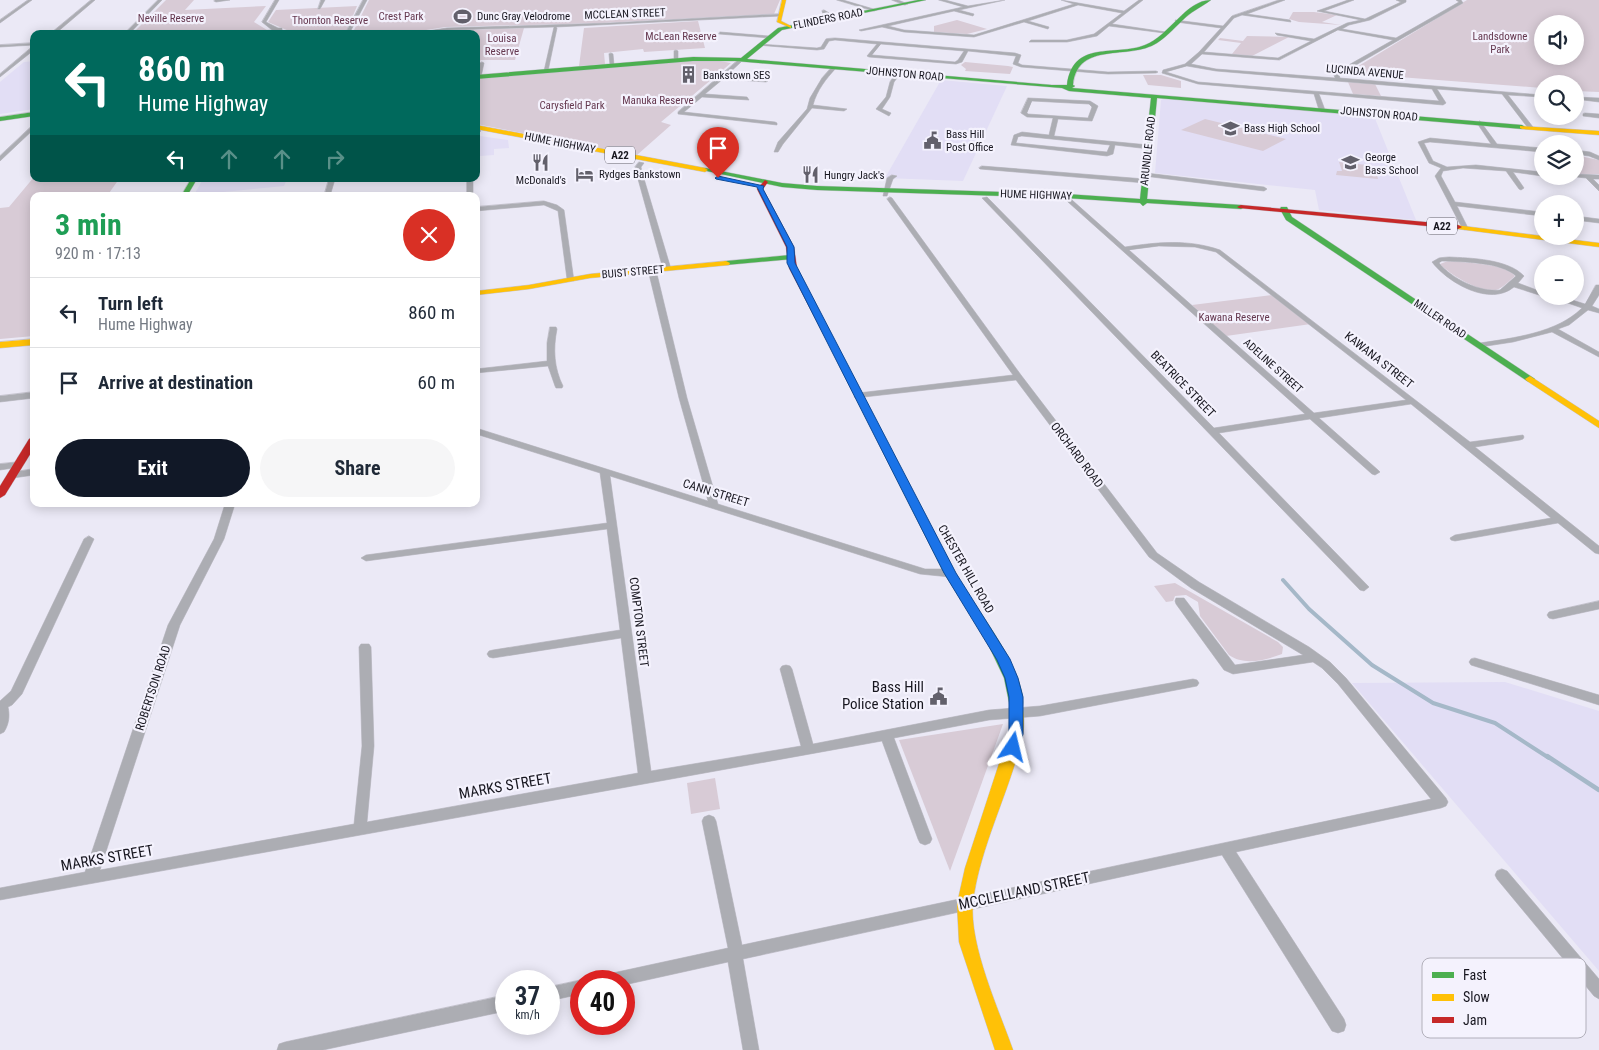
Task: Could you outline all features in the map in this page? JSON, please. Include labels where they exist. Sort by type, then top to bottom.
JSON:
[{"type":"main road","points":[[784,0],[779,22],[789,27]]},
{"type":"main road","name":"FLINDERS ROAD","points":[[741,60],[778,30],[924,0]]},
{"type":"main road","points":[[1069,87],[1077,64],[1085,59],[1146,47],[1152,44],[1195,4],[1210,0]]},
{"type":"main road","name":"JOHNSTON ROAD","points":[[480,77],[546,71],[612,60],[676,55],[1599,133]]},
{"type":"main road","name":"ARUNDLE ROAD","points":[[1143,203],[1154,96]]},
{"type":"main road","points":[[0,118],[30,114]]},
{"type":"main road","name":"HUME HIGHWAY","points":[[480,131],[642,163],[821,193],[915,191],[1068,198],[1285,212],[1465,228],[1599,245]]},
{"type":"main road","name":"HUME HIGHWAY","points":[[480,131],[763,184],[984,198],[1068,198]]},
{"type":"main road","name":"CHESTER HILL ROAD","points":[[763,184],[760,189],[790,247],[793,268],[950,573],[1003,659],[1012,678],[1016,697],[1016,734],[973,868],[965,904],[967,942],[1004,1050]]},
{"type":"main road","name":"HUME HIGHWAY","points":[[1285,212],[1599,249]]},
{"type":"main road","name":"MILLER ROAD","points":[[1285,212],[1289,218],[1599,425]]},
{"type":"main road","name":"BUIST STREET","points":[[480,293],[529,287],[571,279],[790,256]]},
{"type":"main road","points":[[0,345],[30,342]]},
{"type":"main road","points":[[0,495],[30,446]]},
{"type":"street","points":[[0,22],[30,0]]},
{"type":"street","points":[[57,30],[93,0]]},
{"type":"street","points":[[130,30],[160,0]]},
{"type":"street","points":[[212,5],[216,0],[228,0]]},
{"type":"street","points":[[276,0],[264,22],[277,30]]},
{"type":"street","points":[[319,8],[323,0]]},
{"type":"street","points":[[350,30],[365,0]]},
{"type":"street","points":[[839,0],[874,10]]},
{"type":"street","points":[[894,0],[906,4]]},
{"type":"street","points":[[941,0],[969,7]]},
{"type":"street","points":[[861,30],[1003,0]]},
{"type":"street","points":[[1063,0],[1125,12]]},
{"type":"street","points":[[1031,41],[1047,42],[1081,39],[1100,33],[1141,0]]},
{"type":"street","points":[[1165,72],[1187,65],[1201,53],[1233,17],[1283,0]]},
{"type":"street","points":[[1352,0],[1319,11],[1367,20]]},
{"type":"street","points":[[1201,53],[1279,59],[1337,29],[1348,24],[1367,20],[1405,1],[1398,0]]},
{"type":"street","points":[[1338,79],[1336,75],[1340,72],[1462,2],[1458,0]]},
{"type":"street","points":[[988,3],[1001,7]]},
{"type":"street","points":[[884,26],[901,31],[972,36],[1077,4]]},
{"type":"street","points":[[955,10],[973,15]]},
{"type":"street","points":[[8,11],[15,11]]},
{"type":"street","points":[[824,11],[824,14],[836,18]]},
{"type":"street","points":[[1242,14],[1290,21]]},
{"type":"street","name":"MCCLEAN STREET","points":[[440,30],[610,24],[780,15]]},
{"type":"street","points":[[1024,20],[1048,28]]},
{"type":"street","points":[[1176,22],[1223,27]]},
{"type":"street","points":[[1110,25],[1164,32]]},
{"type":"street","points":[[546,71],[554,28]]},
{"type":"street","points":[[1337,29],[1396,40]]},
{"type":"street","points":[[720,33],[769,37]]},
{"type":"street","points":[[928,47],[935,34]]},
{"type":"street","points":[[1277,34],[1316,41]]},
{"type":"street","points":[[759,45],[821,50],[826,40],[1018,55],[1027,54]]},
{"type":"street","points":[[880,43],[869,56],[956,63],[960,61],[967,50]]},
{"type":"street","points":[[0,46],[30,44]]},
{"type":"street","points":[[0,76],[30,51]]},
{"type":"street","points":[[1018,55],[1015,64],[1018,66],[1116,74],[1156,71],[1165,72],[1198,83],[1442,103],[1433,87]]},
{"type":"street","points":[[741,60],[680,113],[775,124]]},
{"type":"street","points":[[480,70],[482,63]]},
{"type":"street","name":"LUCINDA AVENUE","points":[[1187,65],[1216,70],[1534,95]]},
{"type":"street","points":[[1150,67],[1156,71]]},
{"type":"street","points":[[776,151],[776,147],[810,106],[812,98],[824,78],[834,68]]},
{"type":"street","points":[[889,114],[881,112],[879,109],[888,97],[892,82],[898,74]]},
{"type":"street","points":[[721,77],[766,81]]},
{"type":"street","points":[[1062,101],[1069,87]]},
{"type":"street","points":[[1316,93],[1322,110]]},
{"type":"street","points":[[1504,93],[1530,127]]},
{"type":"street","points":[[701,95],[747,99]]},
{"type":"street","points":[[1030,99],[1095,105],[1092,119],[1056,117],[1027,115],[1024,112],[1030,99]]},
{"type":"street","points":[[1584,99],[1599,100]]},
{"type":"street","points":[[1589,100],[1599,109]]},
{"type":"street","points":[[810,106],[844,109]]},
{"type":"street","points":[[1585,114],[1599,116]]},
{"type":"street","points":[[1050,137],[1056,117]]},
{"type":"street","points":[[1480,123],[1495,146]]},
{"type":"street","points":[[0,159],[30,130]]},
{"type":"street","points":[[1113,143],[1111,153],[1107,154],[1013,144],[1016,136],[1020,134],[1113,143],[1149,147]]},
{"type":"street","points":[[1534,149],[1430,140],[1421,142],[1431,162],[1445,168],[1466,167],[1534,173]]},
{"type":"street","points":[[1584,153],[1599,158]]},
{"type":"street","points":[[642,163],[638,167],[639,172],[667,269]]},
{"type":"street","points":[[982,168],[1146,178],[1264,189]]},
{"type":"street","points":[[1445,168],[1439,172],[1438,176],[1465,228]]},
{"type":"street","points":[[1509,171],[1521,188]]},
{"type":"street","points":[[1584,177],[1599,177]]},
{"type":"street","points":[[1588,177],[1599,189]]},
{"type":"street","name":"ORCHARD ROAD","points":[[889,191],[1018,377],[1153,555],[1172,571],[1208,594],[1315,657],[1342,681],[1441,802]]},
{"type":"street","name":"BEATRICE STREET","points":[[984,198],[1364,587]]},
{"type":"street","name":"ADELINE STREET","points":[[1068,198],[1375,472]]},
{"type":"street","points":[[480,209],[544,203],[561,210],[571,279]]},
{"type":"street","points":[[1452,204],[1534,213]]},
{"type":"street","points":[[1584,219],[1599,221]]},
{"type":"street","name":"KAWANA STREET","points":[[1123,249],[1184,242],[1204,245],[1218,251],[1413,401],[1599,551]]},
{"type":"street","points":[[1447,259],[1499,266],[1520,275],[1512,284],[1501,292],[1482,290],[1459,281],[1442,270],[1435,262],[1447,259]]},
{"type":"street","points":[[652,270],[683,398],[714,506]]},
{"type":"street","points":[[1512,284],[1534,291]]},
{"type":"street","points":[[1480,346],[1554,328],[1572,318],[1593,300],[1599,287]]},
{"type":"street","points":[[1579,305],[1599,311]]},
{"type":"street","points":[[1554,328],[1599,355]]},
{"type":"street","points":[[553,329],[551,338],[552,363],[554,377],[559,386]]},
{"type":"street","points":[[480,372],[552,363]]},
{"type":"street","points":[[858,396],[1018,377]]},
{"type":"street","points":[[0,399],[30,395]]},
{"type":"street","points":[[1212,431],[1413,401]]},
{"type":"street","name":"CANN STREET","points":[[480,432],[930,573],[950,573]]},
{"type":"street","points":[[1468,445],[1520,437]]},
{"type":"street","points":[[0,467],[30,472]]},
{"type":"street","name":"COMPTON STREET","points":[[605,472],[645,777]]},
{"type":"street","name":"ROBERTSON ROAD","points":[[90,878],[174,625],[219,539],[229,507]]},
{"type":"street","points":[[1455,538],[1561,519]]},
{"type":"street","points":[[366,558],[612,525]]},
{"type":"street","points":[[0,729],[4,715],[1,706],[16,694],[89,539]]},
{"type":"street","points":[[1180,601],[1228,667],[1233,670],[1315,657]]},
{"type":"street","points":[[1554,614],[1599,606]]},
{"type":"street","points":[[493,654],[627,633]]},
{"type":"street","points":[[360,828],[368,746],[365,647]]},
{"type":"street","points":[[1475,662],[1599,700]]},
{"type":"street","points":[[786,669],[808,750]]},
{"type":"street","name":"MARKS STREET","points":[[0,894],[645,777],[808,750],[989,715],[1017,714],[1193,683]]},
{"type":"street","points":[[886,734],[925,839]]},
{"type":"street","name":"MCCLELLAND STREET","points":[[635,975],[1441,802]]},
{"type":"street","points":[[709,820],[735,954],[751,1050]]},
{"type":"street","points":[[1226,848],[1338,1025]]},
{"type":"street","points":[[1502,875],[1571,958]]},
{"type":"street","points":[[1586,976],[1599,992]]},
{"type":"street","points":[[285,1050],[495,1005]]},
{"type":"shaded area","points":[[30,61],[30,110],[0,114],[0,82],[24,62]]},
{"type":"shaded area","points":[[941,80],[1007,86],[963,181],[885,178]]},
{"type":"shaded area","points":[[1161,100],[1374,116],[1416,220],[1319,210],[1315,190],[1155,173]]},
{"type":"shaded area","points":[[480,136],[508,140],[509,148],[494,149],[494,155],[480,156]]},
{"type":"shaded area","points":[[201,182],[286,182],[284,186],[224,192],[196,192]]},
{"type":"shaded area","points":[[1505,682],[1599,711],[1599,971],[1352,683]]},
{"type":"green space","name":"Neville Reserve","points":[[166,0],[194,0],[185,10],[266,6],[254,22],[267,30],[136,30]]},
{"type":"green space","name":"Crest Park","points":[[369,0],[780,0],[774,14],[604,23],[445,27],[426,30],[354,30]]},
{"type":"green space","name":"Landsdowne Park","points":[[1467,0],[1599,0],[1599,92],[1584,91],[1584,75],[1534,75],[1534,87],[1347,73]]},
{"type":"green space","name":"Thornton Reserve","points":[[357,6],[347,30],[287,30],[268,22],[276,10]]},
{"type":"green space","points":[[1293,12],[1337,15],[1322,22],[1341,25],[1299,22],[1289,19]]},
{"type":"green space","points":[[957,20],[987,29],[967,34],[934,32],[934,26]]},
{"type":"green space","name":"McLean Reserve","points":[[698,21],[705,48],[644,52],[643,49],[604,53],[605,64],[579,66],[584,28]]},
{"type":"green space","name":"Louisa Reserve","points":[[524,28],[515,60],[480,61],[480,30],[464,30]]},
{"type":"green space","points":[[1247,36],[1289,37],[1252,56],[1232,54],[1241,43],[1218,40],[1220,38],[1243,41]]},
{"type":"green space","name":"Carysfield Park","points":[[714,60],[731,63],[661,122],[671,125],[637,155],[480,125],[480,79],[679,61]]},
{"type":"green space","points":[[965,62],[1013,67],[1010,74],[965,71],[966,69],[961,65]]},
{"type":"green space","points":[[1143,75],[1161,75],[1181,81],[1181,88],[1148,85]]},
{"type":"green space","points":[[1348,82],[1375,84],[1381,96],[1353,94]]},
{"type":"green space","points":[[1205,119],[1286,139],[1263,151],[1181,130]]},
{"type":"green space","points":[[1584,157],[1599,160],[1599,174],[1584,174]]},
{"type":"green space","points":[[1339,162],[1367,165],[1377,175],[1378,179],[1336,175],[1337,171],[1342,171]]},
{"type":"green space","points":[[30,182],[117,182],[110,192],[30,192],[30,336],[0,339],[0,208],[9,207]]},
{"type":"green space","points":[[1448,261],[1503,268],[1515,276],[1499,289],[1483,289],[1458,278],[1440,264]]},
{"type":"green space","name":"Kawana Reserve","points":[[1273,295],[1311,324],[1226,336],[1192,305]]},
{"type":"green space","points":[[1175,583],[1278,642],[1283,647],[1282,654],[1255,661],[1241,660],[1229,655],[1200,616],[1198,602],[1186,595],[1175,596],[1173,601],[1166,602],[1154,586]]},
{"type":"green space","points":[[1003,724],[950,871],[899,740]]},
{"type":"green space","points":[[715,778],[720,809],[691,814],[687,783]]},
{"type":"waterway","points":[[1283,580],[1309,609],[1372,665],[1433,703],[1495,723],[1549,758]]},
{"type":"waterway","points":[[1547,756],[1599,790]]},
{"type":"traffic: fast","points":[[743,59],[780,29],[924,0]]},
{"type":"traffic: fast","points":[[1070,86],[1073,71],[1083,59],[1098,54],[1140,49],[1148,46],[1164,36],[1191,10],[1209,0]]},
{"type":"traffic: fast","points":[[480,77],[693,59],[746,60]]},
{"type":"traffic: fast","points":[[736,60],[1052,87],[1072,86]]},
{"type":"traffic: fast","points":[[1064,87],[1069,89],[1522,127]]},
{"type":"traffic: fast","points":[[1143,204],[1154,97]]},
{"type":"traffic: fast","points":[[0,119],[30,115]]},
{"type":"traffic: fast","points":[[705,170],[782,185],[817,188],[1066,196],[1241,207]]},
{"type":"traffic: fast","points":[[186,192],[192,182]]},
{"type":"traffic: fast","points":[[1284,209],[1289,218],[1530,379]]},
{"type":"traffic: fast","points":[[726,263],[790,257]]},
{"type":"traffic: fast","points":[[834,347],[950,573],[991,637],[1011,678],[1016,697],[1016,708]]},
{"type":"traffic: slow","points":[[784,0],[779,22],[789,27]]},
{"type":"traffic: slow","points":[[1522,127],[1599,133]]},
{"type":"traffic: slow","points":[[480,128],[705,170]]},
{"type":"traffic: slow","points":[[1458,227],[1599,245]]},
{"type":"traffic: slow","points":[[480,293],[529,287],[590,276],[726,263]]},
{"type":"traffic: slow","points":[[0,345],[30,342]]},
{"type":"traffic: slow","points":[[1530,379],[1599,425]]},
{"type":"traffic: slow","points":[[1004,1050],[967,942],[965,904],[973,868],[1016,733],[1016,708]]},
{"type":"traffic: jam","points":[[765,182],[760,189],[790,247],[793,268],[834,347]]},
{"type":"traffic: jam","points":[[1241,207],[1458,227]]},
{"type":"traffic: jam","points":[[0,495],[30,446]]},
{"type":"place","name":"Dunc Gray Velodrome","points":[[463,16]]},
{"type":"place","name":"Bankstown SES","points":[[689,75]]},
{"type":"place","name":"Bass High School","points":[[1230,128]]},
{"type":"place","name":"Bass Hill Post Office","points":[[932,140]]},
{"type":"place","name":"McDonald's","points":[[541,162]]},
{"type":"place","name":"George Bass School","points":[[1351,163]]},
{"type":"place","name":"Rydges Bankstown","points":[[585,174]]},
{"type":"place","name":"Hungry Jack's","points":[[810,175]]},
{"type":"place","name":"Bass Hill Police Station","points":[[938,696]]},
{"type":"route","points":[[718,178],[761,186],[760,189],[790,247],[791,263],[858,396],[950,573],[991,637],[1012,678],[1017,714],[1013,747]]},
{"type":"park label","name":"Manuka Reserve","points":[[658,100]]}]
